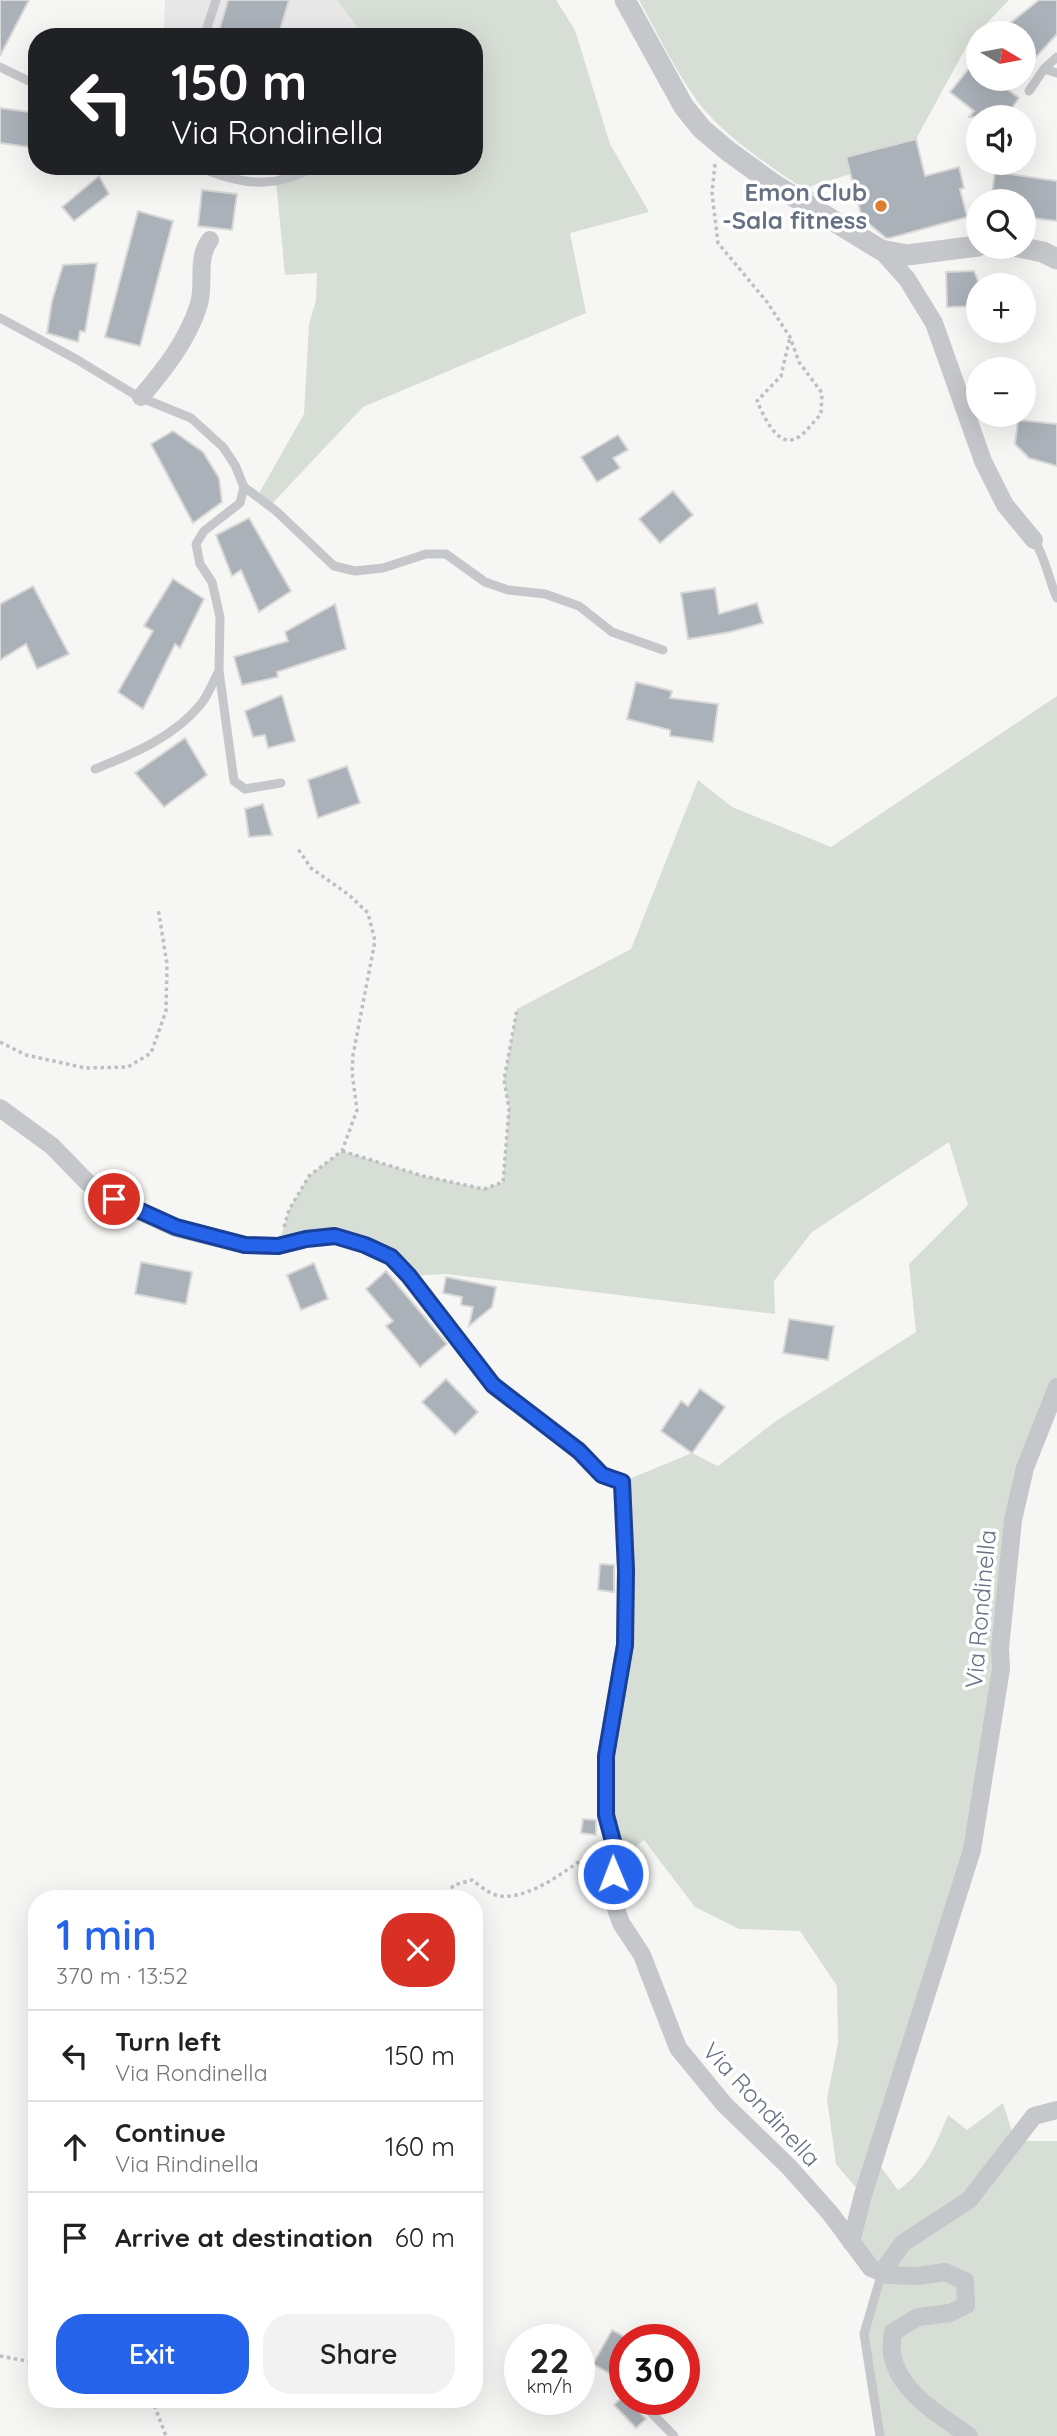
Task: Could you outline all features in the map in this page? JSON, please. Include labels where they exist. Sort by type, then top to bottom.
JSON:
[{"type":"street","points":[[625,0],[684,107],[702,129],[775,185],[881,250],[907,279],[934,323],[982,461],[1005,505],[1034,540]]},
{"type":"street","points":[[141,397],[161,374],[181,344],[199,303],[203,249],[210,240]]},
{"type":"street","points":[[881,250],[907,255],[966,248]]},
{"type":"street","points":[[1036,251],[1057,259]]},
{"type":"street","points":[[0,1108],[51,1146],[87,1182],[114,1199],[176,1227],[245,1245],[278,1246]]},
{"type":"street","name":"Via Rondinella","points":[[278,1246],[335,1236],[365,1245],[391,1257],[409,1276],[493,1385],[579,1451],[602,1475],[622,1482],[626,1570],[625,1645],[606,1756],[606,1815],[618,1860],[609,1889],[621,1923],[642,1955],[678,2048],[724,2104],[789,2167],[830,2213],[872,2269],[882,2273]]},
{"type":"street","name":"Via Rondinella","points":[[851,2242],[863,2195],[972,1850],[1000,1668],[1013,1520],[1025,1468],[1057,1387]]},
{"type":"street","points":[[882,2273],[903,2243],[969,2200],[1034,2116],[1057,2110]]},
{"type":"street","points":[[882,2273],[918,2276],[945,2272],[965,2281],[965,2305],[950,2313],[918,2317],[893,2332],[892,2354],[900,2376],[920,2401],[969,2436]]},
{"type":"lane","points":[[207,28],[216,0]]},
{"type":"lane","points":[[1036,81],[1057,57]]},
{"type":"lane","points":[[0,67],[28,81]]},
{"type":"lane","points":[[1044,69],[1057,73]]},
{"type":"lane","points":[[218,175],[228,179],[263,183],[300,175]]},
{"type":"lane","points":[[0,318],[141,397],[191,418],[223,447],[244,487],[275,510],[334,566],[355,571],[383,568],[426,554],[446,554],[485,582],[508,590],[545,594],[579,606],[612,632],[663,650]]},
{"type":"lane","points":[[244,487],[240,503],[204,531],[197,544],[200,564],[212,582],[220,617],[219,671],[234,781],[245,789],[281,783]]},
{"type":"lane","points":[[1034,540],[1043,554],[1049,581],[1057,597]]},
{"type":"lane","points":[[95,769],[134,754],[174,729],[201,704],[219,671]]},
{"type":"lane","points":[[880,2436],[864,2334],[882,2273]]},
{"type":"lane","points":[[654,2415],[674,2436]]},
{"type":"path","points":[[721,145],[715,164],[712,193],[718,243],[767,302],[790,337],[799,362],[822,393],[821,414],[796,438],[787,439],[769,428],[757,401],[781,376],[790,337]]},
{"type":"path","points":[[278,1246],[289,1210],[309,1176],[342,1151],[357,1110],[352,1072],[353,1055],[375,941],[368,913],[349,895],[311,868],[298,849]]},
{"type":"path","points":[[0,1042],[26,1055],[85,1068],[128,1067],[151,1053],[166,1011],[167,964],[158,908]]},
{"type":"path","points":[[342,1151],[423,1177],[484,1189],[503,1182],[509,1109],[504,1080],[517,1009]]},
{"type":"path","points":[[450,1890],[454,1885],[472,1880],[496,1895],[517,1895],[551,1882],[612,1838]]},
{"type":"path","points":[[0,2356],[28,2361]]},
{"type":"path","points":[[155,2408],[166,2436]]},
{"type":"shaded area","points":[[165,0],[337,0],[358,28],[164,28]]},
{"type":"shaded area","points":[[337,0],[556,0],[575,30],[610,144],[649,212],[570,233],[586,313],[363,407],[270,506],[257,497],[304,414],[309,324],[316,300],[317,273],[285,275],[276,181],[292,175],[483,175],[483,28],[358,28]]},
{"type":"shaded area","points":[[639,0],[1009,0],[989,21],[966,21],[966,47],[916,139],[847,157],[851,174],[811,186],[810,190],[820,197],[819,199],[724,130],[698,102]]},
{"type":"shaded area","points":[[1057,696],[1057,1387],[1025,1468],[972,1850],[875,2159],[898,2190],[923,2166],[948,2115],[967,2130],[1003,2103],[1015,2141],[1057,2141],[1057,2436],[880,2436],[864,2334],[882,2273],[851,2242],[862,2195],[836,2164],[827,2099],[838,2043],[837,1986],[800,1931],[739,1929],[695,1907],[644,1840],[618,1860],[606,1815],[615,1711],[622,1482],[692,1453],[718,1466],[776,1421],[916,1332],[909,1264],[968,1205],[949,1142],[812,1232],[774,1281],[775,1314],[446,1274],[409,1276],[335,1236],[278,1246],[289,1210],[309,1176],[342,1151],[423,1176],[484,1189],[503,1182],[509,1109],[504,1080],[517,1009],[631,949],[698,780],[732,807],[831,847]]},
{"type":"building","points":[[0,0],[29,0],[0,56]]},
{"type":"building","points":[[228,0],[289,0],[281,28],[220,28]]},
{"type":"building","points":[[1039,0],[1057,0],[1057,34],[1036,57],[1036,21],[1013,21]]},
{"type":"building","points":[[966,72],[966,91],[1009,91],[1019,98],[1014,105],[966,105],[950,92]]},
{"type":"building","points":[[0,108],[28,112],[28,147],[0,143]]},
{"type":"building","points":[[916,139],[925,176],[959,167],[966,217],[886,238],[862,218],[846,157]]},
{"type":"building","points":[[995,175],[1057,181],[1057,221],[1036,218],[1036,189],[993,189]]},
{"type":"building","points":[[99,176],[109,194],[74,221],[62,207]]},
{"type":"building","points":[[202,190],[237,194],[232,230],[198,226]]},
{"type":"building","points":[[138,211],[173,221],[140,346],[105,337]]},
{"type":"building","points":[[97,263],[85,332],[80,331],[78,342],[47,333],[52,301],[63,265]]},
{"type":"building","points":[[974,271],[975,273],[966,273],[966,306],[947,307],[946,272]]},
{"type":"building","points":[[1036,422],[1057,424],[1057,466],[1029,458],[1015,444],[1017,427],[1036,427]]},
{"type":"building","points":[[173,431],[203,452],[219,478],[222,502],[193,523],[151,444]]},
{"type":"building","points":[[618,435],[628,450],[613,458],[620,468],[597,482],[581,457]]},
{"type":"building","points":[[673,491],[693,515],[660,543],[639,519]]},
{"type":"building","points":[[249,518],[291,591],[259,612],[241,570],[232,576],[216,535]]},
{"type":"building","points":[[173,579],[204,599],[180,648],[175,644],[143,709],[118,692],[153,631],[144,626]]},
{"type":"building","points":[[33,586],[69,654],[37,669],[26,644],[0,660],[0,604]]},
{"type":"building","points":[[715,588],[719,614],[757,603],[763,623],[688,639],[681,593]]},
{"type":"building","points":[[335,604],[346,649],[277,672],[278,677],[242,685],[234,657],[288,641],[285,632]]},
{"type":"building","points":[[636,682],[672,691],[670,698],[718,704],[713,742],[670,736],[670,730],[627,719]]},
{"type":"building","points":[[282,695],[295,741],[268,748],[265,735],[253,737],[245,711]]},
{"type":"building","points":[[185,738],[207,775],[164,807],[135,773]]},
{"type":"building","points":[[347,766],[360,803],[318,818],[308,780]]},
{"type":"building","points":[[263,804],[272,835],[249,837],[245,809]]},
{"type":"building","points":[[141,1262],[192,1272],[186,1304],[135,1294]]},
{"type":"building","points":[[314,1263],[328,1299],[301,1310],[287,1275]]},
{"type":"building","points":[[386,1271],[447,1344],[420,1367],[386,1326],[393,1321],[366,1289]]},
{"type":"building","points":[[446,1277],[496,1287],[492,1307],[469,1326],[473,1307],[461,1305],[462,1297],[443,1293]]},
{"type":"building","points":[[789,1319],[834,1326],[828,1360],[783,1353]]},
{"type":"building","points":[[446,1379],[478,1412],[455,1435],[422,1402]]},
{"type":"building","points":[[700,1389],[725,1407],[692,1453],[661,1431],[681,1401],[688,1406]]},
{"type":"building","points":[[600,1564],[614,1565],[614,1592],[598,1590]]},
{"type":"building","points":[[583,1819],[596,1820],[596,1835],[581,1833]]},
{"type":"building","points":[[609,2335],[609,2373],[595,2365]]},
{"type":"building","points":[[624,2415],[642,2415],[646,2419],[636,2428]]},
{"type":"place","name":"Emon Club -Sala fitness","points":[[881,206]]},
{"type":"route","points":[[114,1199],[176,1227],[245,1245],[278,1246],[335,1236],[365,1245],[391,1257],[446,1321],[493,1385],[579,1451],[602,1475],[622,1482],[626,1570],[625,1645],[606,1756],[606,1815],[618,1860],[613,1874]]}]
